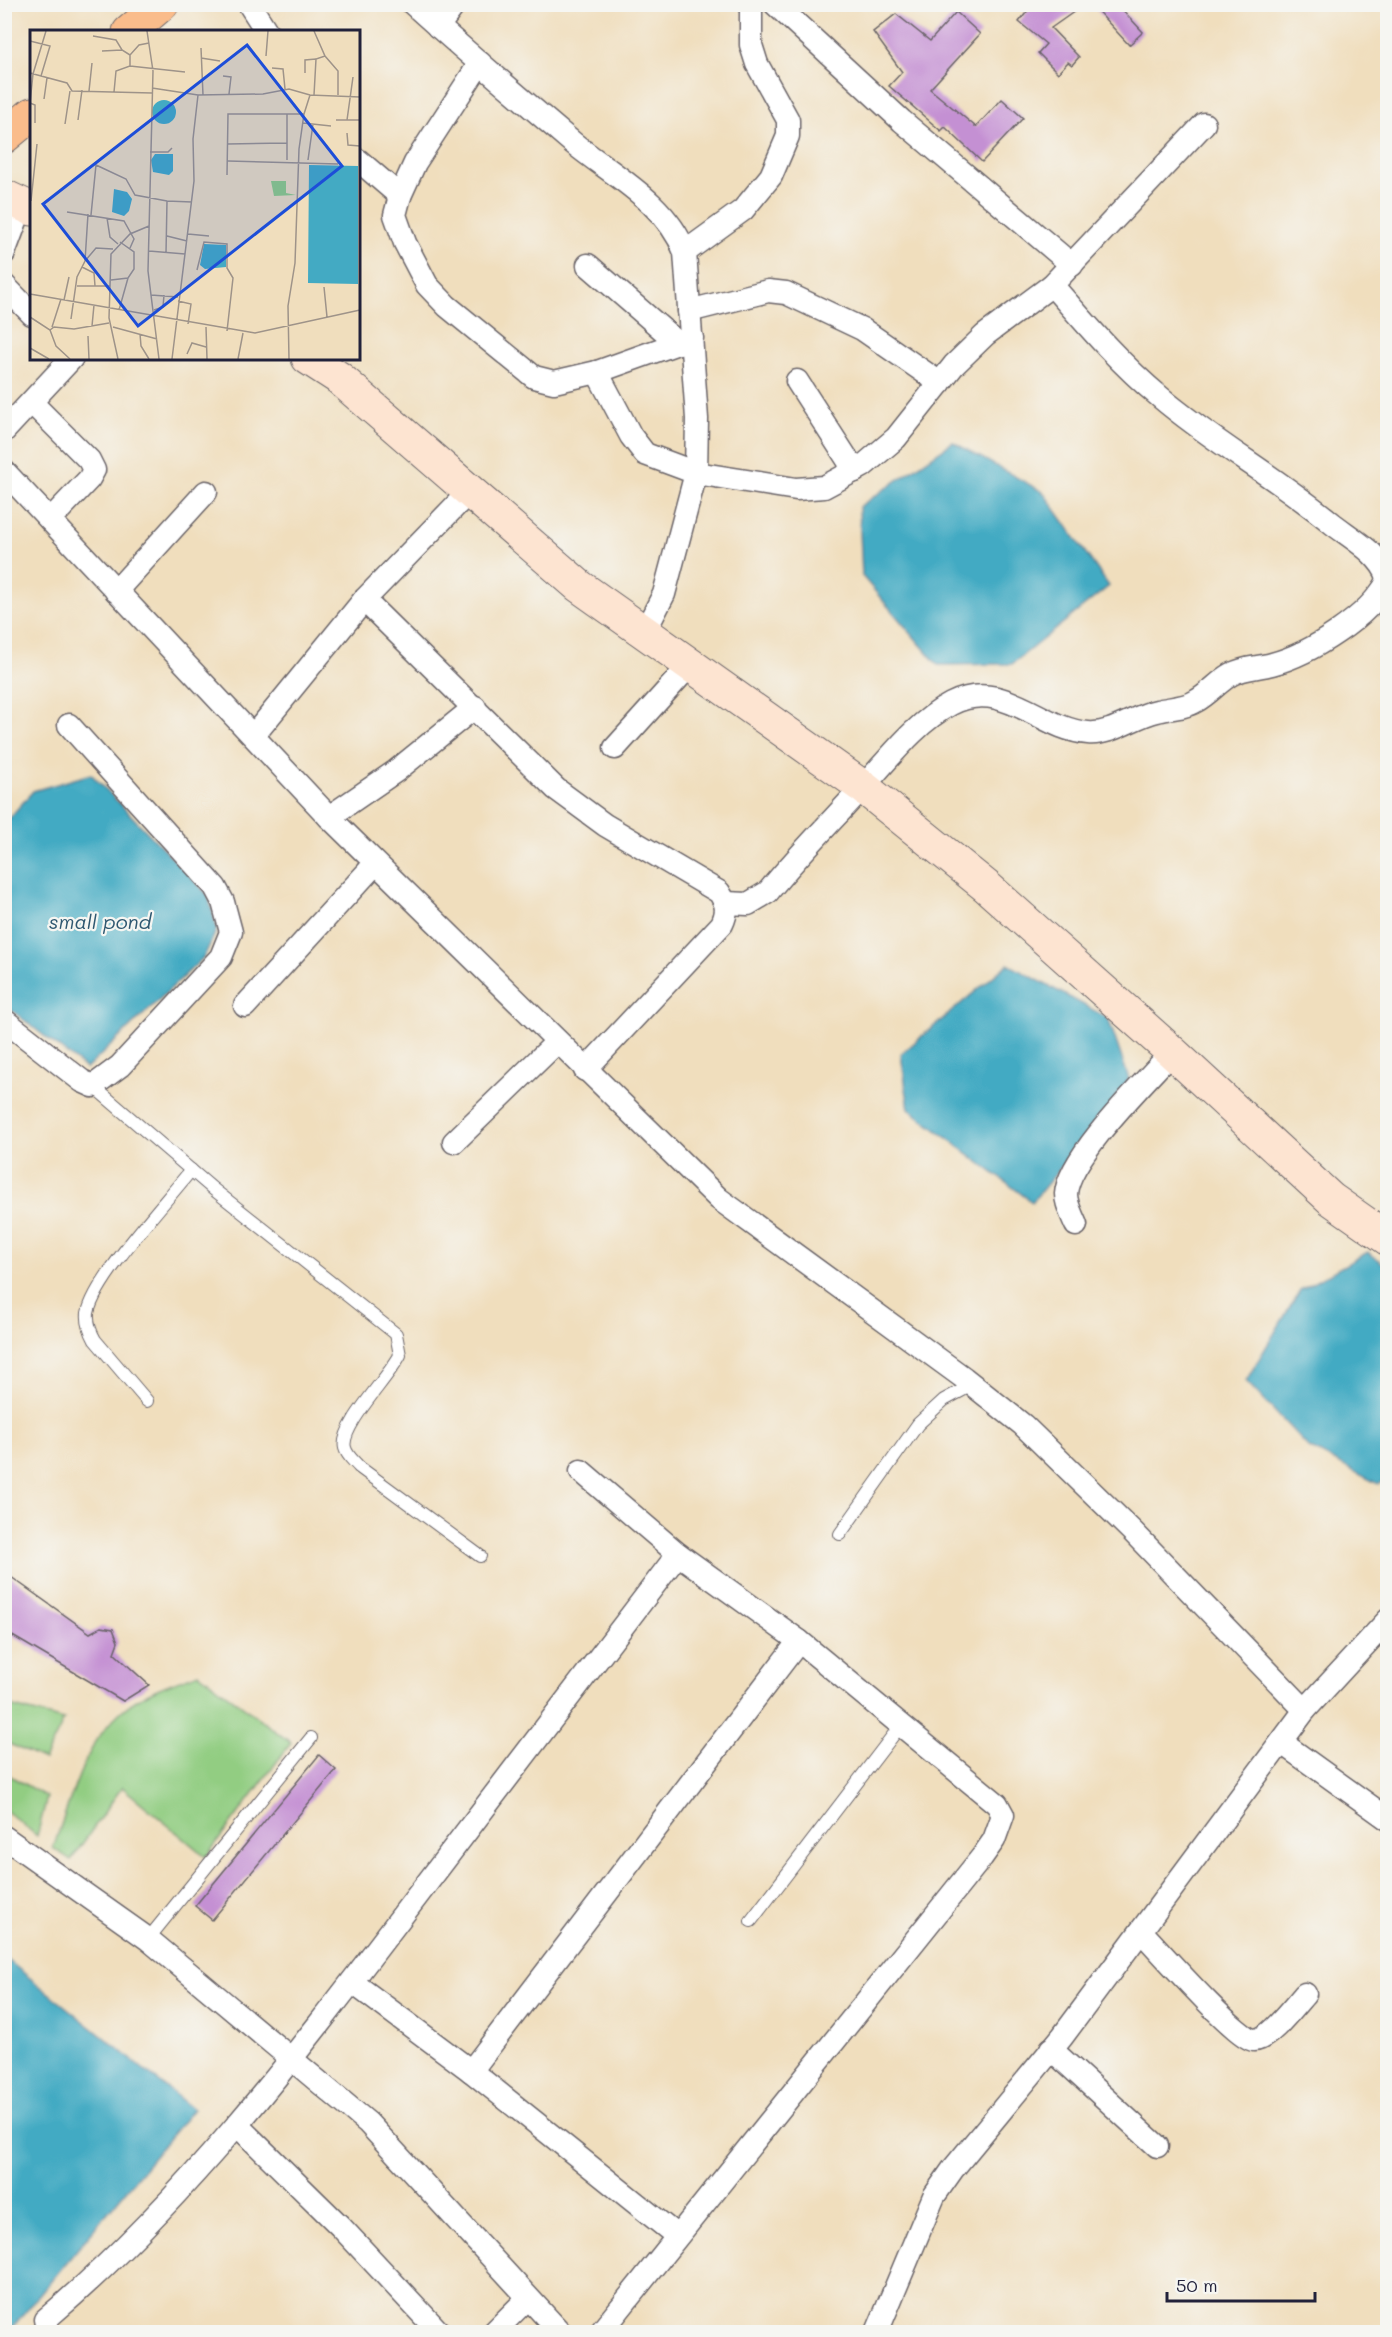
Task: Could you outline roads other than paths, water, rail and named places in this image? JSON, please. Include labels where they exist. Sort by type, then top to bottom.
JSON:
[{"type":"main road","points":[[131,30],[162,4]]},
{"type":"main road","points":[[4,137],[30,116]]},
{"type":"street","points":[[249,4],[266,30]]},
{"type":"street","points":[[413,4],[574,143],[662,213],[679,237],[685,252],[690,311],[685,341],[698,448],[696,473],[664,594],[644,633]]},
{"type":"street","points":[[438,27],[455,4]]},
{"type":"street","points":[[685,252],[743,210],[771,176],[788,136],[788,120],[757,64],[751,45],[751,4]]},
{"type":"street","points":[[775,4],[902,121],[1072,265]]},
{"type":"street","points":[[480,63],[416,163],[400,196],[395,214],[405,243],[427,285],[447,306],[534,378],[554,382],[597,372],[685,341]]},
{"type":"street","points":[[597,372],[638,447],[660,460],[696,473],[796,489],[824,487],[855,471],[896,438],[940,383],[985,335],[1052,285],[1204,124]]},
{"type":"street","points":[[360,162],[400,196]]},
{"type":"street","points":[[4,253],[20,203]]},
{"type":"street","points":[[588,265],[685,341]]},
{"type":"street","points":[[4,285],[30,312]]},
{"type":"street","points":[[726,903],[748,904],[768,892],[912,734],[951,704],[974,696],[995,696],[1074,730],[1089,734],[1108,731],[1154,712],[1196,702],[1233,674],[1300,654],[1334,634],[1371,605],[1388,579],[1381,552],[1161,398],[1114,356],[1052,285]]},
{"type":"street","points":[[690,311],[768,291],[786,292],[862,329],[940,383]]},
{"type":"street","points":[[4,431],[70,360]]},
{"type":"street","points":[[311,360],[339,378],[579,586],[863,788],[987,888],[1172,1052],[1331,1199],[1388,1239]]},
{"type":"street","points":[[797,381],[855,471]]},
{"type":"street","points":[[32,403],[89,460],[94,470],[89,479],[50,520]]},
{"type":"street","points":[[4,471],[375,864],[719,1199],[1023,1425],[1125,1524],[1305,1710]]},
{"type":"street","points":[[116,591],[206,492]]},
{"type":"street","points":[[254,735],[364,600],[469,492]]},
{"type":"street","points":[[364,600],[556,789],[605,825],[719,892],[726,903],[727,914],[722,924],[585,1070]]},
{"type":"street","points":[[615,748],[690,665]]},
{"type":"street","points":[[329,817],[396,771],[475,707]]},
{"type":"street","points":[[4,1020],[82,1081],[93,1086],[120,1066],[221,957],[231,932],[223,902],[215,887],[69,725]]},
{"type":"street","points":[[245,1006],[375,864]]},
{"type":"street","points":[[454,1142],[557,1042]]},
{"type":"street","points":[[1076,1225],[1067,1202],[1066,1193],[1070,1177],[1112,1119],[1172,1052]]},
{"type":"street","points":[[580,1472],[678,1554],[799,1641],[997,1804],[1003,1815],[994,1840],[974,1866],[601,2332]]},
{"type":"street","points":[[45,2320],[100,2273],[133,2240],[237,2125],[352,1982],[678,1554]]},
{"type":"street","points":[[877,2332],[934,2196],[952,2169],[1051,2049],[1305,1710],[1388,1620]]},
{"type":"street","points":[[471,2071],[799,1641]]},
{"type":"street","points":[[1282,1743],[1388,1820]]},
{"type":"street","points":[[4,1837],[148,1940],[368,2123],[526,2299],[560,2332]]},
{"type":"street","points":[[1141,1931],[1232,2027],[1250,2040],[1256,2041],[1267,2035],[1305,1994]]},
{"type":"street","points":[[352,1982],[471,2071],[676,2236]]},
{"type":"street","points":[[1051,2049],[1157,2145]]},
{"type":"street","points":[[237,2125],[340,2226],[439,2332]]},
{"type":"street","points":[[494,2332],[526,2299]]},
{"type":"lane","points":[[93,1086],[191,1170],[396,1334],[400,1355],[351,1425],[344,1438],[344,1448],[359,1467],[480,1556]]},
{"type":"lane","points":[[147,1401],[94,1340],[89,1329],[88,1314],[104,1280],[191,1170]]},
{"type":"lane","points":[[840,1534],[918,1424],[944,1400],[972,1385]]},
{"type":"lane","points":[[751,1921],[901,1725]]},
{"type":"lane","points":[[148,1940],[310,1738]]},
{"type":"water","points":[[953,442],[1043,492],[1109,586],[1012,664],[938,665],[862,576],[859,507]]},
{"type":"water","name":"small pond","points":[[91,774],[208,895],[217,929],[204,957],[86,1069],[5,1005],[5,823],[33,791]]},
{"type":"water","points":[[1008,964],[1108,1018],[1129,1079],[1089,1134],[1032,1202],[909,1109],[901,1054]]},
{"type":"water","points":[[1368,1252],[1388,1267],[1388,1479],[1378,1484],[1309,1448],[1246,1381],[1300,1290]]},
{"type":"water","points":[[5,1958],[193,2109],[9,2332],[4,2332]]}]
